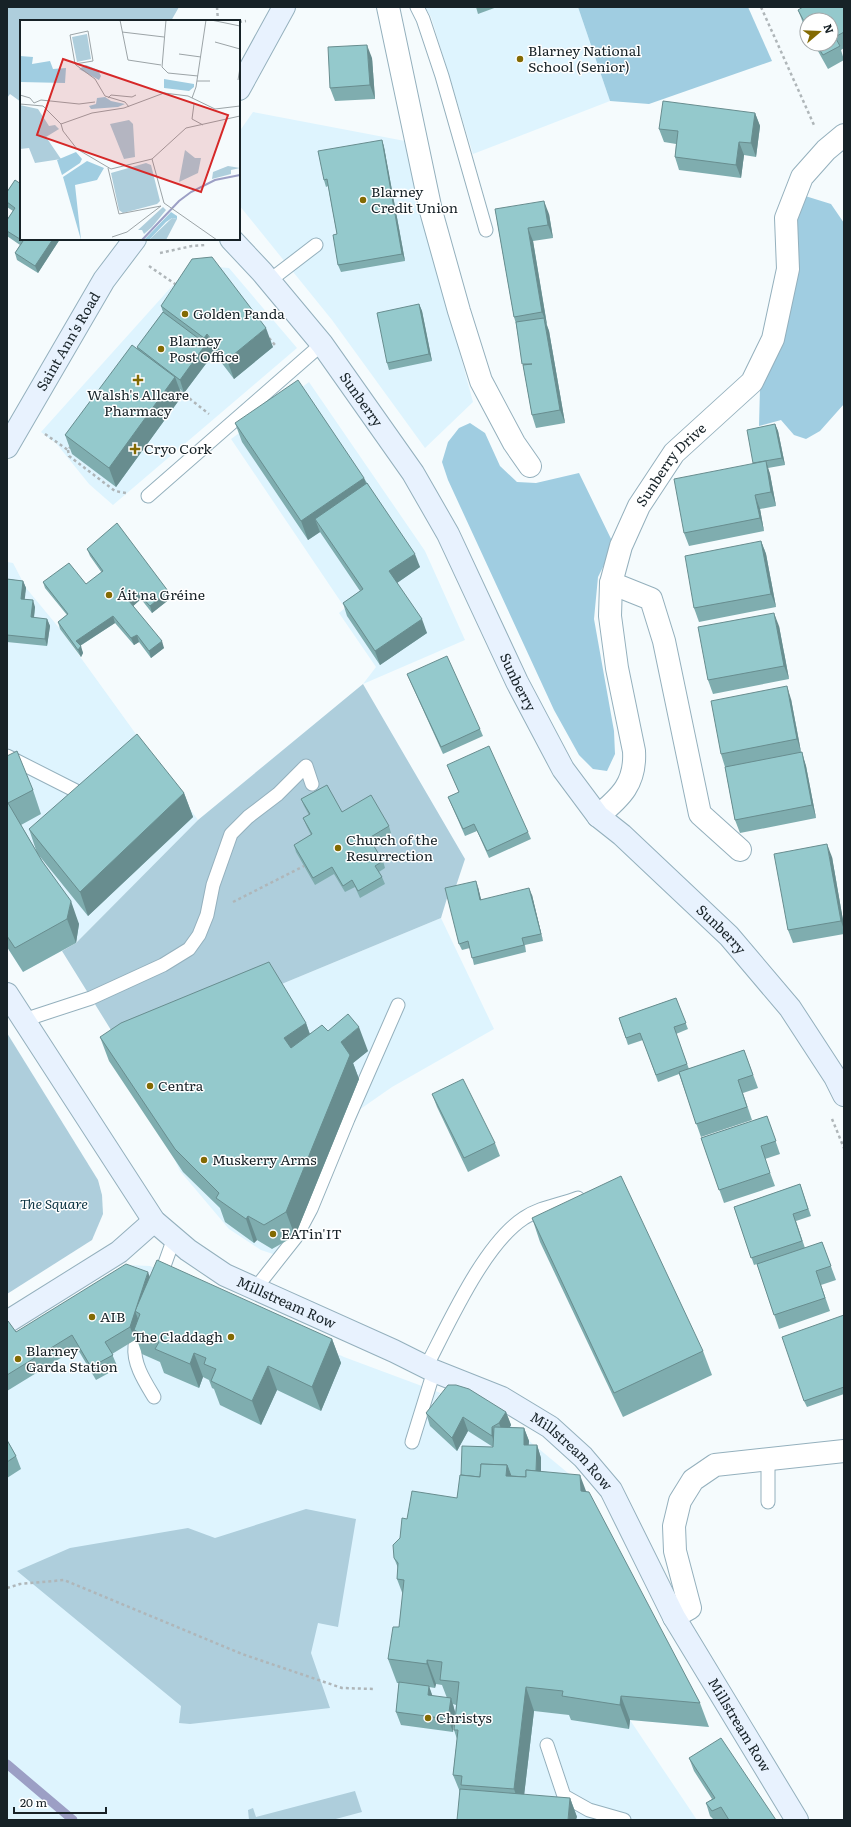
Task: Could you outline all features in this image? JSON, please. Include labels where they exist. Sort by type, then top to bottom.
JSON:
[{"type":"street","points":[[240,87],[284,7]]},
{"type":"street","points":[[388,7],[431,211],[461,318],[481,380],[514,443],[530,466]]},
{"type":"street","name":"Sunberry Drive","points":[[598,816],[615,802],[628,787],[634,762],[634,751],[617,668],[610,616],[611,582],[622,546],[639,506],[674,453],[752,382],[773,339],[788,269],[786,218],[802,177],[838,142]]},
{"type":"street","name":"Saint Ann's Road","points":[[7,447],[104,280],[134,240]]},
{"type":"street","name":"Sunberry","points":[[221,243],[269,281],[322,344],[413,473],[448,534],[517,682],[563,769],[598,816],[622,835],[729,936],[790,1008],[835,1077],[844,1095]]},
{"type":"street","points":[[611,582],[651,600],[664,641],[700,814],[740,850]]},
{"type":"street","points":[[7,994],[154,1221],[181,1244]]},
{"type":"street","points":[[7,1322],[119,1252],[154,1221]]},
{"type":"street","name":"Millstream Row","points":[[181,1244],[225,1275],[394,1350],[430,1369],[502,1398],[550,1427],[583,1457],[611,1490],[674,1617],[797,1820]]},
{"type":"street","points":[[674,1617],[690,1608],[675,1551],[674,1526],[680,1501],[693,1480],[715,1465],[844,1451]]},
{"type":"lane","points":[[416,7],[423,19],[442,76],[486,230]]},
{"type":"lane","points":[[269,281],[316,245]]},
{"type":"lane","points":[[148,496],[322,344]]},
{"type":"lane","points":[[8,753],[82,794]]},
{"type":"lane","points":[[24,1020],[91,998],[164,965],[189,949],[199,935],[207,915],[213,885],[232,834],[248,817],[278,794],[306,766],[312,784]]},
{"type":"lane","points":[[70,804],[93,784]]},
{"type":"lane","points":[[255,1289],[296,1237],[311,1209],[348,1119],[398,1005]]},
{"type":"lane","points":[[412,1442],[430,1369],[487,1257],[498,1241],[510,1227],[541,1208],[558,1205],[592,1193]]},
{"type":"lane","points":[[155,1290],[181,1244]]},
{"type":"lane","points":[[148,1311],[135,1346],[137,1363],[144,1381],[154,1397]]},
{"type":"lane","points":[[768,1460],[768,1502]]},
{"type":"lane","points":[[547,1745],[564,1796],[589,1810],[624,1820]]},
{"type":"path","points":[[217,7],[218,20]]},
{"type":"path","points":[[761,7],[838,142]]},
{"type":"path","points":[[156,255],[162,252],[192,246],[221,243]]},
{"type":"path","points":[[145,263],[184,291]]},
{"type":"path","points":[[267,335],[275,345]]},
{"type":"path","points":[[178,390],[227,427]]},
{"type":"path","points":[[23,418],[68,450]]},
{"type":"path","points":[[72,444],[68,450],[69,456],[115,491],[148,496]]},
{"type":"path","points":[[207,915],[304,866]]},
{"type":"path","points":[[832,1117],[844,1148]]},
{"type":"path","points":[[7,1588],[20,1584],[64,1580],[242,1654],[342,1688],[375,1689]]},
{"type":"shaded area","name":"Blarney National School (Senior)","points":[[425,7],[578,7],[610,101],[473,154],[431,17]]},
{"type":"shaded area","points":[[578,7],[748,7],[772,61],[649,104],[610,101]]},
{"type":"shaded area","points":[[253,112],[405,141],[414,183],[473,402],[425,448],[332,320],[240,206],[240,131]]},
{"type":"shaded area","points":[[802,195],[831,204],[844,223],[844,404],[820,431],[806,439],[794,435],[781,420],[759,426],[760,388],[797,212]]},
{"type":"shaded area","points":[[191,265],[229,268],[297,348],[113,505],[89,484],[56,443],[41,432]]},
{"type":"shaded area","points":[[309,382],[425,551],[465,640],[363,684],[376,667],[339,613],[345,608],[231,439]]},
{"type":"shaded area","points":[[470,423],[485,433],[500,466],[517,482],[536,483],[579,473],[614,545],[598,577],[594,619],[614,731],[615,754],[607,771],[593,769],[579,755],[554,710],[448,480],[442,462],[448,442],[459,428]]},
{"type":"shaded area","points":[[7,562],[13,563],[26,588],[60,629],[198,820],[76,943],[23,972],[7,947]]},
{"type":"shaded area","points":[[441,918],[494,1029],[392,1087],[359,1110],[317,1211],[285,1258],[261,1250],[229,1229],[180,1171],[124,1051],[130,1047]]},
{"type":"shaded area","points":[[127,1265],[150,1266],[344,1357],[497,1414],[574,1478],[598,1516],[709,1727],[630,1720],[697,1820],[7,1820],[7,1339]]},
{"type":"green space","points":[[7,7],[179,7],[172,20],[20,20],[20,101],[10,94],[7,98]]},
{"type":"green space","points":[[363,684],[465,859],[454,892],[448,895],[441,918],[130,1047],[124,1051],[62,951],[76,943],[198,820]]},
{"type":"green space","name":"The Square","points":[[7,1033],[98,1180],[102,1195],[103,1214],[92,1240],[7,1294]]},
{"type":"green space","points":[[306,1509],[356,1519],[338,1627],[318,1623],[311,1653],[330,1708],[190,1724],[179,1723],[181,1706],[17,1571],[70,1548],[188,1528],[215,1538]]},
{"type":"green space","points":[[355,1791],[362,1812],[332,1820],[249,1820],[248,1810],[253,1808],[256,1817]]},
{"type":"building","points":[[803,7],[844,7],[844,32],[839,35],[839,12],[799,12],[798,10]]},
{"type":"building","points":[[367,45],[370,85],[330,88],[328,47]]},
{"type":"building","points":[[821,52],[829,52],[823,55]]},
{"type":"building","points":[[663,101],[755,113],[751,143],[739,142],[736,165],[675,157],[678,131],[659,129]]},
{"type":"building","name":"Blarney Credit Union","points":[[382,140],[402,254],[338,265],[333,235],[337,234],[327,179],[324,180],[318,151]]},
{"type":"building","points":[[15,180],[20,183],[20,239],[7,231],[7,220],[15,208],[7,202],[7,192]]},
{"type":"building","points":[[544,201],[548,225],[528,228],[542,312],[514,317],[495,209]]},
{"type":"building","points":[[21,240],[52,240],[35,266],[15,253],[23,241]]},
{"type":"building","points":[[212,257],[266,328],[227,360],[207,334],[204,338],[161,306],[192,259]]},
{"type":"building","points":[[419,304],[429,354],[387,363],[377,313]]},
{"type":"building","points":[[163,312],[206,344],[180,380],[137,347]]},
{"type":"building","points":[[544,318],[560,410],[532,415],[523,365],[532,364],[522,364],[516,322]]},
{"type":"building","points":[[132,345],[175,377],[109,468],[65,435]]},
{"type":"building","points":[[298,380],[364,478],[301,521],[235,423]]},
{"type":"building","points":[[775,424],[782,458],[753,463],[747,430]]},
{"type":"building","points":[[766,461],[771,492],[755,495],[760,518],[684,533],[674,479]]},
{"type":"building","points":[[367,483],[415,554],[389,571],[422,619],[375,651],[343,603],[363,589],[315,519]]},
{"type":"building","name":"Áit na Gréine","points":[[117,523],[168,591],[150,606],[138,593],[129,601],[162,641],[149,651],[137,635],[131,638],[113,616],[76,641],[81,646],[78,650],[58,622],[68,614],[43,582],[69,563],[86,584],[103,571],[87,549]]},
{"type":"building","points":[[761,541],[771,594],[694,608],[685,556]]},
{"type":"building","points":[[7,579],[23,581],[21,599],[33,600],[31,617],[47,619],[45,639],[7,635]]},
{"type":"building","points":[[774,613],[784,666],[708,680],[698,627]]},
{"type":"building","points":[[447,656],[480,729],[441,747],[407,674]]},
{"type":"building","points":[[787,686],[797,739],[721,754],[711,701]]},
{"type":"building","points":[[137,734],[184,793],[80,892],[29,829]]},
{"type":"building","points":[[489,746],[528,832],[487,851],[474,824],[463,829],[448,797],[459,792],[447,765]]},
{"type":"building","points":[[17,751],[33,790],[8,803],[42,861],[71,901],[67,919],[15,948],[7,936],[7,756]]},
{"type":"building","points":[[802,752],[812,805],[735,820],[725,767]]},
{"type":"building","name":"Church of the Resurrection","points":[[327,785],[342,812],[371,795],[389,826],[369,838],[383,861],[375,866],[382,877],[358,891],[352,880],[343,886],[332,867],[313,878],[294,845],[312,834],[303,818],[310,814],[301,799]]},
{"type":"building","points":[[827,844],[841,921],[788,930],[774,854]]},
{"type":"building","points":[[476,881],[480,900],[529,888],[541,934],[522,938],[524,945],[472,958],[468,941],[459,944],[445,888]]},
{"type":"building","points":[[269,962],[306,1023],[284,1038],[291,1048],[322,1025],[328,1031],[348,1014],[359,1027],[341,1042],[350,1055],[286,1212],[264,1225],[248,1216],[246,1219],[216,1198],[219,1193],[175,1149],[100,1037],[121,1023]]},
{"type":"building","points":[[676,998],[686,1023],[674,1027],[687,1064],[656,1075],[640,1033],[626,1038],[619,1018]]},
{"type":"building","points":[[744,1050],[753,1075],[738,1080],[747,1107],[696,1124],[679,1072]]},
{"type":"building","points":[[463,1079],[495,1143],[464,1158],[432,1094]]},
{"type":"building","points":[[767,1116],[776,1141],[761,1146],[770,1173],[719,1190],[701,1138]]},
{"type":"building","points":[[621,1176],[703,1351],[614,1393],[532,1218]]},
{"type":"building","points":[[800,1184],[808,1209],[793,1214],[802,1241],[751,1258],[734,1207]]},
{"type":"building","points":[[822,1242],[831,1266],[816,1271],[825,1298],[774,1315],[757,1264]]},
{"type":"building","points":[[157,1260],[332,1339],[312,1387],[268,1366],[252,1401],[211,1381],[216,1369],[204,1364],[206,1358],[194,1353],[190,1364],[155,1349],[159,1342],[134,1330],[140,1314],[135,1311]]},
{"type":"building","points":[[126,1264],[148,1272],[130,1327],[105,1342],[113,1355],[91,1367],[72,1335],[7,1375],[8,1321],[16,1332]]},
{"type":"building","points":[[844,1315],[844,1387],[804,1401],[782,1337]]},
{"type":"building","points":[[448,1385],[456,1385],[469,1389],[506,1412],[499,1423],[492,1427],[492,1436],[463,1417],[452,1438],[426,1413]]},
{"type":"building","points":[[494,1427],[524,1428],[524,1445],[537,1445],[536,1471],[526,1470],[526,1477],[511,1476],[507,1465],[481,1464],[480,1477],[461,1475],[462,1446],[493,1447]]},
{"type":"building","points":[[7,1440],[16,1456],[7,1462]]},
{"type":"building","points":[[481,1464],[507,1465],[506,1476],[526,1477],[526,1470],[580,1475],[581,1491],[589,1492],[700,1703],[621,1696],[620,1705],[562,1696],[563,1691],[526,1687],[514,1789],[461,1785],[462,1776],[453,1775],[458,1730],[454,1730],[459,1682],[440,1680],[442,1662],[427,1660],[427,1664],[388,1659],[393,1627],[399,1627],[404,1580],[397,1579],[398,1563],[394,1558],[393,1545],[400,1538],[402,1518],[407,1519],[412,1491],[457,1498],[460,1475],[480,1477]]},
{"type":"building","points":[[399,1682],[429,1686],[428,1695],[451,1698],[448,1719],[396,1712]]},
{"type":"building","points":[[721,1738],[776,1820],[729,1820],[721,1807],[712,1811],[706,1803],[715,1798],[689,1758]]},
{"type":"building","points":[[460,1789],[570,1798],[568,1820],[457,1820]]},
{"type":"waterway","points":[[7,1764],[73,1820]]},
{"type":"place","name":"Blarney National School (Senior)","points":[[520,59]]},
{"type":"place","name":"Blarney Credit Union","points":[[363,200]]},
{"type":"place","name":"Golden Panda","points":[[185,314]]},
{"type":"place","name":"Blarney Post Office","points":[[161,349]]},
{"type":"place","name":"Walsh's Allcare Pharmacy","points":[[138,380]]},
{"type":"place","name":"Cryo Cork","points":[[135,449]]},
{"type":"place","name":"Áit na Gréine","points":[[109,595]]},
{"type":"place","name":"Church of the Resurrection","points":[[338,848]]},
{"type":"place","name":"Centra","points":[[150,1086]]},
{"type":"place","name":"Muskerry Arms","points":[[204,1160]]},
{"type":"place","name":"EATin'IT","points":[[273,1234]]},
{"type":"place","name":"AIB","points":[[92,1317]]},
{"type":"place","name":"The Claddagh","points":[[231,1337]]},
{"type":"place","name":"Blarney Garda Station","points":[[18,1359]]},
{"type":"place","name":"Christys","points":[[428,1718]]}]
